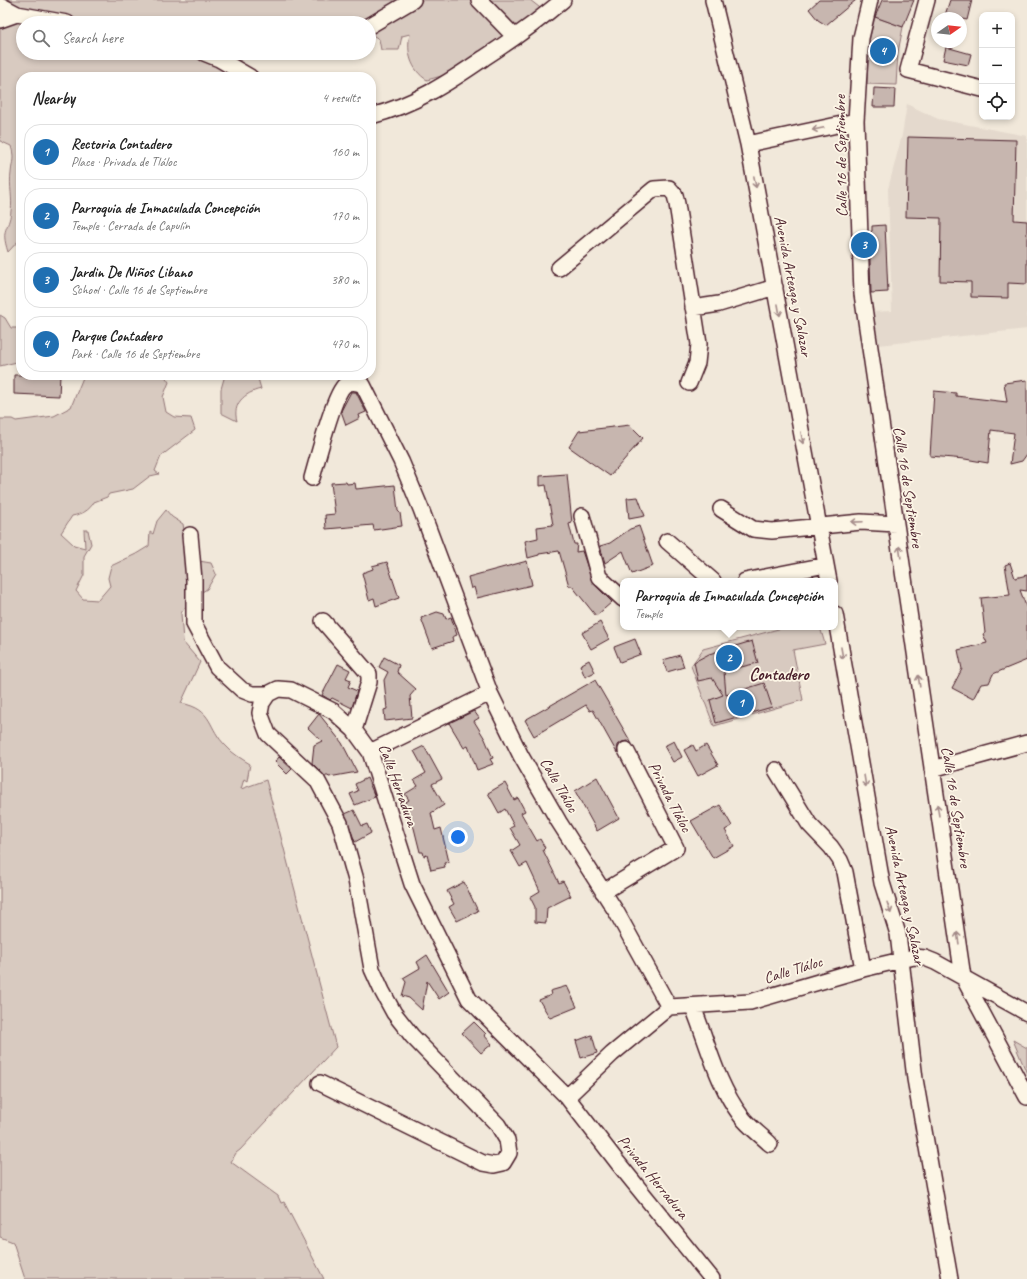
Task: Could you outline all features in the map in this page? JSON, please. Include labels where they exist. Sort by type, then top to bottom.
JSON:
[{"type":"street","points":[[376,22],[413,0]]},
{"type":"street","points":[[479,0],[515,37]]},
{"type":"street","points":[[376,114],[397,108],[427,95],[515,37],[563,0]]},
{"type":"street","name":"Avenida Arteaga y Salazar","points":[[713,0],[748,144],[828,578]]},
{"type":"street","name":"Calle 16 de Septiembre","points":[[870,0],[861,38],[856,121],[862,294],[964,977],[1027,1097]]},
{"type":"street","points":[[927,0],[908,70],[979,87]]},
{"type":"street","points":[[0,5],[17,14],[28,16]]},
{"type":"street","points":[[0,20],[17,14]]},
{"type":"street","points":[[221,60],[241,72]]},
{"type":"street","points":[[748,144],[856,121]]},
{"type":"street","points":[[559,268],[654,189],[669,188],[675,195],[677,204],[699,344],[697,363],[689,383]]},
{"type":"street","points":[[693,308],[718,304],[775,287]]},
{"type":"street","name":"Calle Tláloc","points":[[312,478],[330,418],[341,390],[351,383],[363,385],[401,461],[421,509],[490,693],[521,756],[559,822],[603,892],[669,1007],[693,1007],[750,1002],[862,968],[914,957],[924,958],[964,977],[1027,1013]]},
{"type":"street","points":[[721,509],[753,529],[772,531],[818,525],[861,522],[896,524]]},
{"type":"street","points":[[582,516],[599,577],[620,596]]},
{"type":"street","name":"Calle Herradura","points":[[190,535],[194,580],[194,624],[217,667],[242,690],[252,694],[268,694],[278,689],[285,688],[302,694],[333,711],[354,730],[370,752],[412,884],[468,999],[567,1097]]},
{"type":"street","points":[[667,541],[710,578]]},
{"type":"street","points":[[760,578],[826,565]]},
{"type":"street","points":[[323,621],[369,674],[369,682],[354,730]]},
{"type":"street","name":"Avenida Arteaga y Salazar","points":[[838,630],[882,884],[898,934],[915,1079],[950,1279]]},
{"type":"street","points":[[370,752],[490,693]]},
{"type":"street","points":[[268,694],[262,703],[260,713],[268,734],[317,780],[340,823],[356,880],[372,969],[382,991],[394,1013],[412,1036],[498,1126],[507,1140],[509,1153],[503,1163],[494,1165],[483,1163],[320,1084]]},
{"type":"street","points":[[932,769],[1027,743]]},
{"type":"street","name":"Privada Tláloc","points":[[603,892],[676,848],[626,750]]},
{"type":"street","points":[[776,770],[809,824],[840,860],[845,872],[862,968]]},
{"type":"street","points":[[567,1097],[612,1054],[669,1007]]},
{"type":"street","points":[[693,1007],[712,1061],[725,1090],[742,1117],[770,1144]]},
{"type":"street","name":"Privada Herradura","points":[[567,1097],[618,1163],[712,1279]]},
{"type":"shaded area","points":[[0,0],[530,0],[544,11],[452,73],[427,80],[417,71],[411,60],[409,54],[410,34],[402,36],[399,50],[381,50],[379,39],[376,37],[376,16],[16,16],[16,60],[240,60],[231,72],[16,72],[16,243],[8,252],[5,233],[10,217],[13,157],[11,146],[0,141]]},
{"type":"shaded area","points":[[875,17],[903,27],[898,52],[896,85],[867,84],[869,41]]},
{"type":"shaded area","points":[[907,104],[938,119],[1027,136],[1027,329],[878,345],[873,312],[892,311],[888,189],[902,135]]},
{"type":"shaded area","points":[[0,315],[5,318],[11,328],[16,328],[16,362],[0,366]]},
{"type":"shaded area","points":[[82,380],[168,380],[169,382],[163,397],[166,412],[174,417],[191,418],[195,430],[161,456],[155,471],[159,474],[150,476],[133,489],[109,494],[107,497],[94,502],[85,512],[72,516],[61,533],[74,545],[85,548],[84,530],[88,530],[91,544],[84,556],[84,575],[76,591],[83,599],[98,600],[110,586],[108,578],[111,566],[149,546],[150,532],[153,534],[157,521],[166,510],[172,517],[183,524],[185,535],[199,561],[211,563],[216,574],[207,589],[192,598],[181,613],[183,642],[200,662],[181,703],[200,710],[209,720],[220,740],[235,754],[250,764],[247,781],[244,779],[241,789],[266,780],[336,1047],[236,1153],[231,1162],[278,1196],[281,1203],[284,1202],[324,1279],[25,1279],[13,1242],[0,1237],[0,419],[12,419],[16,421],[54,416],[71,407]]},
{"type":"shaded area","points":[[224,380],[258,380],[261,389],[249,393],[238,404],[236,409],[237,421],[221,413],[221,389]]},
{"type":"shaded area","points":[[775,630],[821,630],[825,644],[793,650],[803,700],[714,726],[691,666],[703,649]]},
{"type":"shaded area","points":[[1013,1040],[1027,1048],[1027,1074]]},
{"type":"building","points":[[819,0],[856,0],[826,25],[818,20],[809,9]]},
{"type":"building","points":[[882,0],[914,0],[903,27],[875,17]]},
{"type":"building","points":[[950,0],[972,0],[967,20],[967,12],[946,12]]},
{"type":"building","points":[[946,48],[971,54],[968,65],[943,60]]},
{"type":"building","points":[[874,88],[895,89],[894,107],[873,107]]},
{"type":"building","points":[[908,137],[1016,140],[1014,220],[1027,221],[1027,284],[1008,283],[1008,298],[971,297],[971,282],[940,281],[941,218],[906,217]]},
{"type":"building","points":[[885,225],[888,292],[871,293],[869,233],[872,231],[872,226]]},
{"type":"building","points":[[14,375],[16,375],[16,380],[60,380],[59,396],[14,394]]},
{"type":"building","points":[[1027,380],[1027,454],[1022,461],[1010,464],[1014,433],[991,430],[988,463],[965,459],[930,456],[934,391],[956,393],[956,396],[1007,402],[1004,383]]},
{"type":"building","points":[[351,392],[356,392],[366,412],[359,415],[360,418],[346,425],[341,411]]},
{"type":"building","points":[[630,425],[643,438],[610,476],[569,447],[579,431]]},
{"type":"building","points":[[567,474],[572,523],[569,524],[574,544],[577,544],[576,552],[582,551],[593,583],[612,602],[596,616],[572,586],[569,586],[559,551],[539,554],[528,558],[525,541],[538,538],[537,527],[553,525],[546,485],[540,486],[540,476]]},
{"type":"building","points":[[346,482],[347,484],[355,483],[356,489],[395,485],[398,511],[400,513],[402,526],[374,530],[373,525],[326,529],[325,515],[335,514],[331,483]]},
{"type":"building","points":[[638,497],[645,516],[629,519],[627,498]]},
{"type":"building","points":[[639,526],[653,566],[632,574],[623,551],[605,563],[600,546],[610,543],[630,529]]},
{"type":"building","points":[[527,561],[532,585],[477,598],[474,587],[471,589],[468,577]]},
{"type":"building","points":[[387,562],[399,598],[376,606],[374,598],[369,600],[362,573],[373,569],[372,566]]},
{"type":"building","points":[[1010,563],[1015,578],[1027,575],[1027,591],[1020,590],[1027,609],[1027,660],[993,674],[989,683],[981,684],[973,699],[952,688],[962,669],[958,650],[987,643],[983,634],[985,633],[981,598],[1010,595],[1005,565]]},
{"type":"building","points":[[437,612],[444,614],[446,619],[451,617],[457,635],[452,637],[453,641],[432,648],[421,618]]},
{"type":"building","points":[[600,622],[609,639],[591,649],[582,633]]},
{"type":"building","points":[[635,639],[641,654],[620,662],[614,647]]},
{"type":"building","points":[[752,641],[758,663],[724,671],[726,695],[764,683],[772,707],[716,723],[710,700],[723,695],[712,678],[698,681],[694,662],[709,654]]},
{"type":"building","points":[[680,655],[684,667],[667,672],[663,660]]},
{"type":"building","points":[[384,657],[399,665],[397,672],[416,689],[410,696],[412,718],[385,721],[384,710],[387,709],[384,680],[388,672],[379,667]]},
{"type":"building","points":[[589,660],[595,672],[585,677],[580,665]]},
{"type":"building","points":[[338,664],[350,670],[346,678],[351,680],[348,687],[357,691],[352,708],[332,698],[330,700],[322,695]]},
{"type":"building","points":[[595,680],[632,744],[627,741],[622,742],[618,745],[617,753],[593,710],[590,711],[586,705],[534,736],[525,720]]},
{"type":"building","points":[[474,711],[479,718],[474,721],[485,739],[493,758],[490,759],[493,764],[477,770],[468,746],[464,748],[449,723]]},
{"type":"building","points":[[319,714],[342,743],[357,772],[329,777],[325,776],[312,763],[314,745],[322,741],[308,728]]},
{"type":"building","points":[[674,741],[682,757],[673,762],[664,746]]},
{"type":"building","points":[[693,745],[696,751],[706,745],[718,765],[698,776],[684,750]]},
{"type":"building","points":[[424,746],[442,779],[432,784],[444,805],[431,813],[435,830],[441,828],[449,862],[444,863],[445,867],[431,870],[427,855],[424,856],[423,852],[420,852],[414,828],[401,805],[409,800],[405,794],[418,786],[414,780],[426,773],[414,751]]},
{"type":"building","points":[[279,757],[292,769],[287,774],[275,762]]},
{"type":"building","points":[[597,777],[619,818],[597,831],[575,791]]},
{"type":"building","points":[[367,778],[375,797],[355,805],[350,794],[358,791],[355,784]]},
{"type":"building","points":[[505,783],[514,800],[518,798],[525,811],[521,813],[537,841],[540,839],[545,848],[543,850],[559,883],[563,881],[571,896],[547,908],[546,923],[535,922],[535,907],[530,897],[540,891],[527,863],[520,867],[511,851],[520,845],[510,828],[514,826],[505,809],[499,813],[488,793]]},
{"type":"building","points":[[720,805],[732,826],[725,830],[734,846],[713,858],[691,821]]},
{"type":"building","points":[[354,810],[362,826],[367,824],[371,833],[355,842],[345,814]]},
{"type":"building","points":[[464,882],[478,911],[457,921],[449,907],[454,904],[447,891]]},
{"type":"building","points":[[427,955],[449,992],[439,999],[427,981],[422,1010],[409,998],[402,996],[406,982],[403,978],[420,968],[417,962]]},
{"type":"building","points":[[567,986],[577,1007],[550,1018],[539,1000],[551,995],[550,991]]},
{"type":"building","points":[[474,1022],[486,1034],[484,1035],[492,1044],[481,1053],[462,1033]]},
{"type":"building","points":[[592,1035],[597,1053],[581,1058],[576,1041]]},
{"type":"place","name":"Parque Contadero","points":[[883,51]]},
{"type":"place","name":"Jardin De Niños Libano","points":[[864,245]]},
{"type":"place","name":"Parroquia de Inmaculada Concepción","points":[[729,658]]},
{"type":"place","name":"Rectoria Contadero","points":[[741,703]]},
{"type":"district","name":"Contadero","points":[[779,674]]}]
